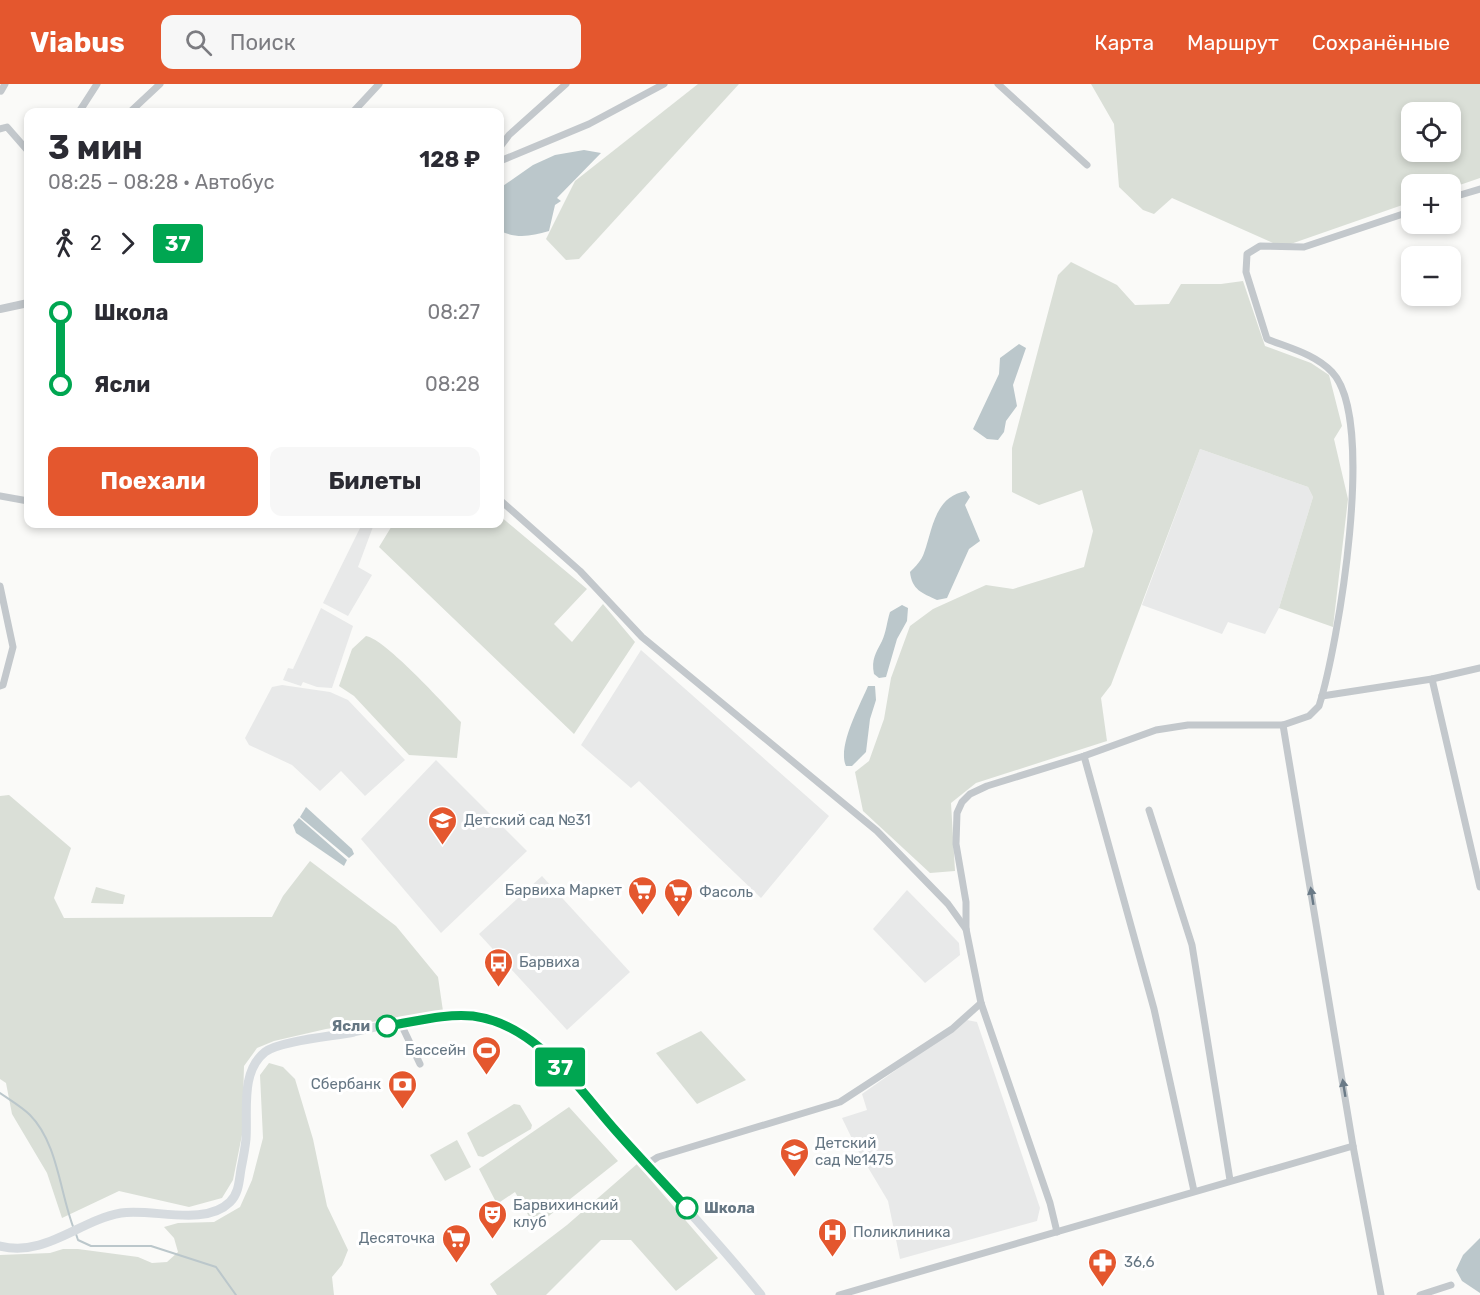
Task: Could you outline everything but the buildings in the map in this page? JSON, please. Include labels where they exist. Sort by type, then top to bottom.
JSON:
[{"type":"main road","points":[[0,1246],[8,1248],[42,1245],[123,1212],[178,1215],[211,1212],[229,1203],[237,1192],[243,1160],[247,1086],[254,1066],[266,1050],[308,1040],[401,1024],[473,1016],[500,1023],[525,1036],[557,1064],[724,1250],[760,1295]]},
{"type":"street","points":[[1,91],[5,84]]},
{"type":"street","points":[[82,108],[97,84]]},
{"type":"street","points":[[134,108],[160,84]]},
{"type":"street","points":[[357,108],[379,84]]},
{"type":"street","points":[[504,142],[566,84]]},
{"type":"street","points":[[504,159],[589,124],[664,84]]},
{"type":"street","points":[[998,84],[1087,165]]},
{"type":"street","points":[[0,129],[7,127],[24,146]]},
{"type":"street","points":[[1461,195],[1480,189]]},
{"type":"street","points":[[1057,1232],[1050,1203],[981,1003],[966,929],[966,902],[957,844],[957,813],[962,802],[970,794],[987,786],[1171,726],[1234,723],[1283,725],[1309,716],[1319,706],[1341,609],[1351,525],[1352,462],[1346,404],[1333,372],[1314,358],[1267,339],[1246,272],[1247,254],[1260,246],[1304,247],[1401,215]]},
{"type":"street","points":[[0,309],[24,304]]},
{"type":"street","points":[[0,496],[24,500]]},
{"type":"street","points":[[504,504],[580,571],[642,637],[877,831],[948,904],[966,929]]},
{"type":"street","points":[[0,586],[13,647],[3,685],[0,686]]},
{"type":"street","points":[[1322,696],[1432,679],[1480,668]]},
{"type":"street","points":[[1432,679],[1480,887]]},
{"type":"street","points":[[1283,725],[1353,1146],[1381,1295]]},
{"type":"street","points":[[1084,756],[1154,1009],[1194,1191]]},
{"type":"street","points":[[1149,810],[1192,945],[1230,1180]]},
{"type":"street","points":[[647,1164],[658,1157],[840,1102],[952,1029],[981,1003]]},
{"type":"street","points":[[401,1024],[420,1064]]},
{"type":"street","points":[[839,1295],[1353,1146]]},
{"type":"street","points":[[1420,1295],[1451,1285]]},
{"type":"shaded area","points":[[698,84],[739,84],[579,259],[566,260],[546,239],[575,181]]},
{"type":"shaded area","points":[[1091,84],[1480,84],[1480,178],[1461,185],[1461,174],[1401,174],[1401,205],[1282,247],[1172,198],[1154,214],[1143,210],[1119,187],[1114,124]]},
{"type":"shaded area","points":[[584,150],[601,153],[557,198],[561,201],[555,205],[549,231],[524,236],[504,232],[504,185],[533,165],[555,155]]},
{"type":"shaded area","points":[[1071,262],[1117,285],[1135,305],[1169,304],[1181,284],[1221,284],[1243,281],[1265,346],[1311,363],[1329,375],[1342,426],[1334,439],[1348,499],[1333,627],[1279,608],[1313,497],[1308,487],[1200,449],[1111,685],[1101,698],[1107,741],[976,783],[951,803],[955,871],[930,873],[863,811],[855,772],[869,761],[884,719],[891,678],[910,626],[933,609],[986,585],[1013,589],[1084,567],[1093,531],[1082,490],[1039,505],[1012,492],[1012,448],[1058,275]]},
{"type":"shaded area","points":[[1019,344],[1026,348],[1013,385],[1017,406],[1006,421],[1004,432],[998,440],[987,439],[973,429],[999,374],[1000,358]]},
{"type":"shaded area","points":[[1200,449],[1308,487],[1313,497],[1279,608],[1265,634],[1228,622],[1222,634],[1142,605]]},
{"type":"shaded area","points":[[966,491],[970,497],[965,505],[980,541],[969,549],[947,598],[937,600],[915,587],[910,572],[923,556],[936,515],[941,507],[955,494]]},
{"type":"shaded area","points":[[504,519],[587,589],[554,624],[572,642],[603,604],[635,642],[574,734],[379,547],[391,528],[504,528]]},
{"type":"shaded area","points":[[360,528],[373,528],[358,567],[372,575],[348,616],[323,603]]},
{"type":"shaded area","points":[[902,605],[908,608],[907,621],[897,639],[886,677],[879,678],[874,674],[875,656],[890,612]]},
{"type":"shaded area","points":[[321,608],[353,626],[332,688],[317,687],[303,682],[301,686],[283,680],[288,668],[293,669]]},
{"type":"shaded area","points":[[366,636],[387,648],[461,722],[457,758],[409,755],[354,696],[339,686],[352,649]]},
{"type":"shaded area","points":[[641,650],[829,816],[761,898],[639,781],[631,788],[581,745]]},
{"type":"shaded area","points":[[282,685],[330,692],[348,700],[405,760],[365,796],[341,771],[320,791],[292,765],[249,745],[245,738],[272,687]]},
{"type":"shaded area","points":[[868,686],[875,686],[876,700],[870,719],[866,752],[852,766],[846,766],[844,758],[847,737]]},
{"type":"shaded area","name":"Детский сад №31","points":[[436,760],[527,851],[441,933],[361,839]]},
{"type":"shaded area","points":[[9,795],[71,848],[54,898],[64,918],[272,917],[283,896],[310,861],[396,926],[438,977],[443,1011],[326,1029],[274,1041],[257,1048],[244,1066],[242,1135],[233,1180],[222,1198],[189,1207],[119,1191],[62,1218],[47,1173],[12,1114],[6,1083],[0,1079],[0,796]]},
{"type":"shaded area","points":[[306,807],[352,849],[354,854],[349,858],[300,817]]},
{"type":"shaded area","points":[[299,818],[347,860],[344,866],[296,833],[293,825]]},
{"type":"shaded area","points":[[542,876],[630,972],[567,1030],[479,934]]},
{"type":"shaded area","points":[[96,887],[125,895],[123,904],[91,903]]},
{"type":"shaded area","points":[[907,890],[959,943],[960,955],[925,983],[873,929]]},
{"type":"shaded area","points":[[967,1020],[977,1022],[1040,1208],[1037,1221],[900,1259],[888,1201],[857,1149],[842,1118],[867,1110],[862,1094]]},
{"type":"shaded area","points":[[701,1031],[746,1080],[697,1104],[656,1053]]},
{"type":"shaded area","points":[[269,1063],[283,1067],[295,1079],[313,1139],[327,1206],[348,1250],[342,1265],[332,1277],[334,1295],[0,1295],[0,1255],[50,1253],[63,1249],[78,1249],[138,1257],[152,1263],[167,1262],[178,1252],[174,1238],[164,1227],[178,1223],[214,1222],[240,1207],[252,1180],[263,1138],[260,1075]]},
{"type":"shaded area","points":[[514,1104],[520,1105],[532,1125],[531,1129],[483,1157],[478,1156],[467,1133]]},
{"type":"shaded area","points":[[569,1107],[618,1161],[535,1227],[515,1192],[497,1204],[479,1169]]},
{"type":"shaded area","points":[[457,1140],[471,1167],[445,1181],[430,1155]]},
{"type":"shaded area","points":[[637,1164],[718,1258],[676,1291],[631,1240],[601,1240],[546,1295],[497,1295],[490,1284],[567,1225]]},
{"type":"shaded area","points":[[1480,1238],[1480,1293],[1462,1281],[1456,1270],[1463,1255]]},
{"type":"waterway","points":[[0,1093],[30,1115],[47,1140],[74,1229]]},
{"type":"waterway","points":[[76,1234],[78,1240],[91,1246],[151,1246],[216,1267],[236,1295]]},
{"type":"bus line","name":"37","points":[[387,1026],[447,1017],[473,1016],[500,1023],[525,1036],[557,1064],[687,1208]]},
{"type":"place","name":"Детский сад №31","points":[[443,846]]},
{"type":"place","name":"Барвиха Маркет","points":[[643,916]]},
{"type":"place","name":"Фасоль","points":[[678,918]]},
{"type":"place","name":"Барвиха","points":[[498,988]]},
{"type":"place","name":"Ясли","points":[[387,1026]]},
{"type":"place","name":"Бассейн","points":[[487,1076]]},
{"type":"place","name":"Сбербанк","points":[[402,1110]]},
{"type":"place","name":"Детский сад №1475","points":[[794,1178]]},
{"type":"place","name":"Школа","points":[[687,1208]]},
{"type":"place","name":"Барвихинский клуб","points":[[492,1240]]},
{"type":"place","name":"Поликлиника","points":[[832,1258]]},
{"type":"place","name":"Десяточка","points":[[456,1264]]},
{"type":"place","name":"36,6","points":[[1103,1288]]}]
